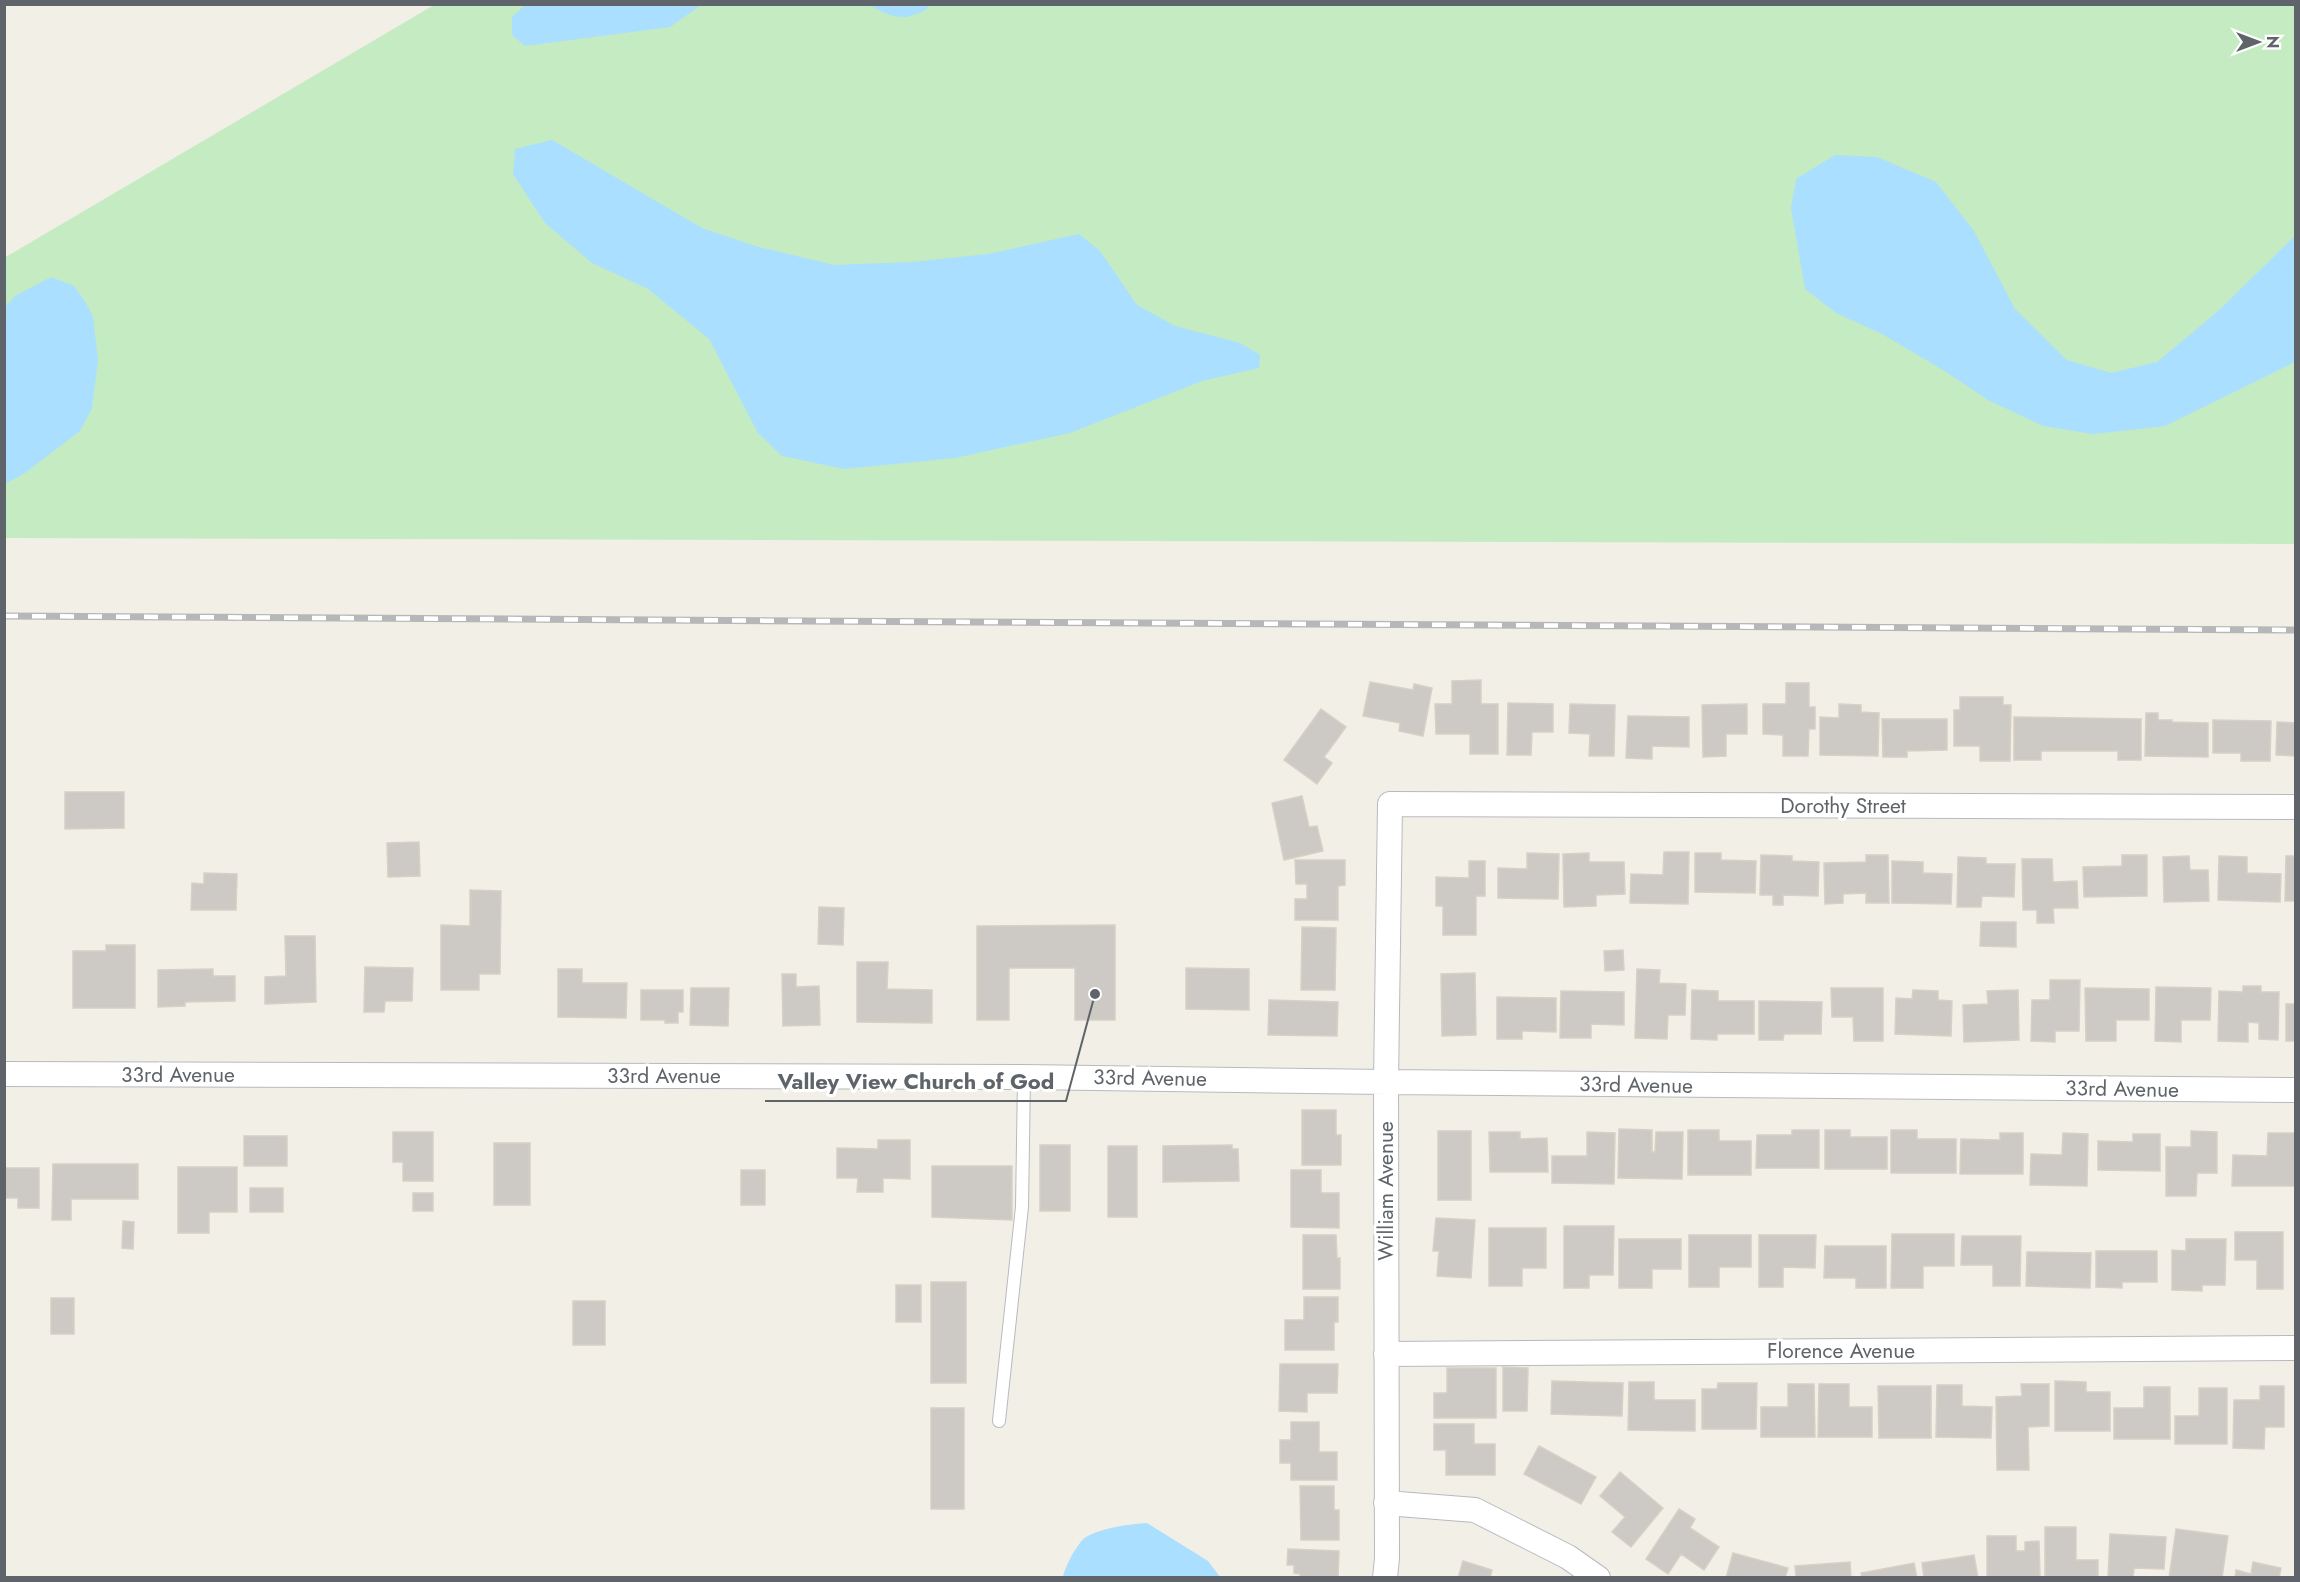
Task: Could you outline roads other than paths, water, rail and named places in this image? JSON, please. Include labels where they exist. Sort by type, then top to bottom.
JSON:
[{"type":"street","name":"Dorothy Street","points":[[1390,804],[2295,807]]},
{"type":"street","name":"William Avenue","points":[[1385,1578],[1387,1558],[1386,1082],[1390,804]]},
{"type":"street","name":"33rd Avenue","points":[[4,1074],[1024,1077],[2295,1090]]},
{"type":"street","name":"Florence Avenue","points":[[1386,1354],[2295,1348]]},
{"type":"street","points":[[1386,1503],[1475,1510],[1568,1557],[1598,1578]]},
{"type":"lane","points":[[999,1421],[1022,1207],[1024,1077]]},
{"type":"water","points":[[525,5],[701,5],[670,27],[525,46],[512,35],[512,17]]},
{"type":"water","points":[[869,5],[928,5],[927,9],[911,16],[898,17]]},
{"type":"water","points":[[552,140],[702,228],[755,246],[834,265],[912,262],[988,254],[1079,234],[1100,251],[1137,305],[1175,326],[1240,343],[1260,355],[1259,368],[1202,381],[1070,433],[955,458],[844,469],[782,456],[758,433],[709,339],[648,289],[592,263],[545,223],[513,174],[515,149]]},
{"type":"water","points":[[1835,155],[1877,157],[1936,182],[1974,231],[2015,309],[2067,360],[2111,373],[2157,362],[2217,312],[2295,236],[2295,362],[2165,426],[2093,434],[2043,426],[1988,400],[1882,334],[1836,313],[1805,289],[1791,208],[1796,179]]},
{"type":"water","points":[[51,277],[74,286],[93,317],[98,360],[92,408],[80,431],[25,473],[5,484],[5,307],[15,296]]},
{"type":"water","points":[[1147,1523],[1208,1561],[1220,1577],[1063,1577],[1072,1556],[1086,1537],[1124,1525]]},
{"type":"railway","points":[[4,616],[2296,630]]},
{"type":"place","name":"Valley View Church of God","points":[[1095,994]]}]
